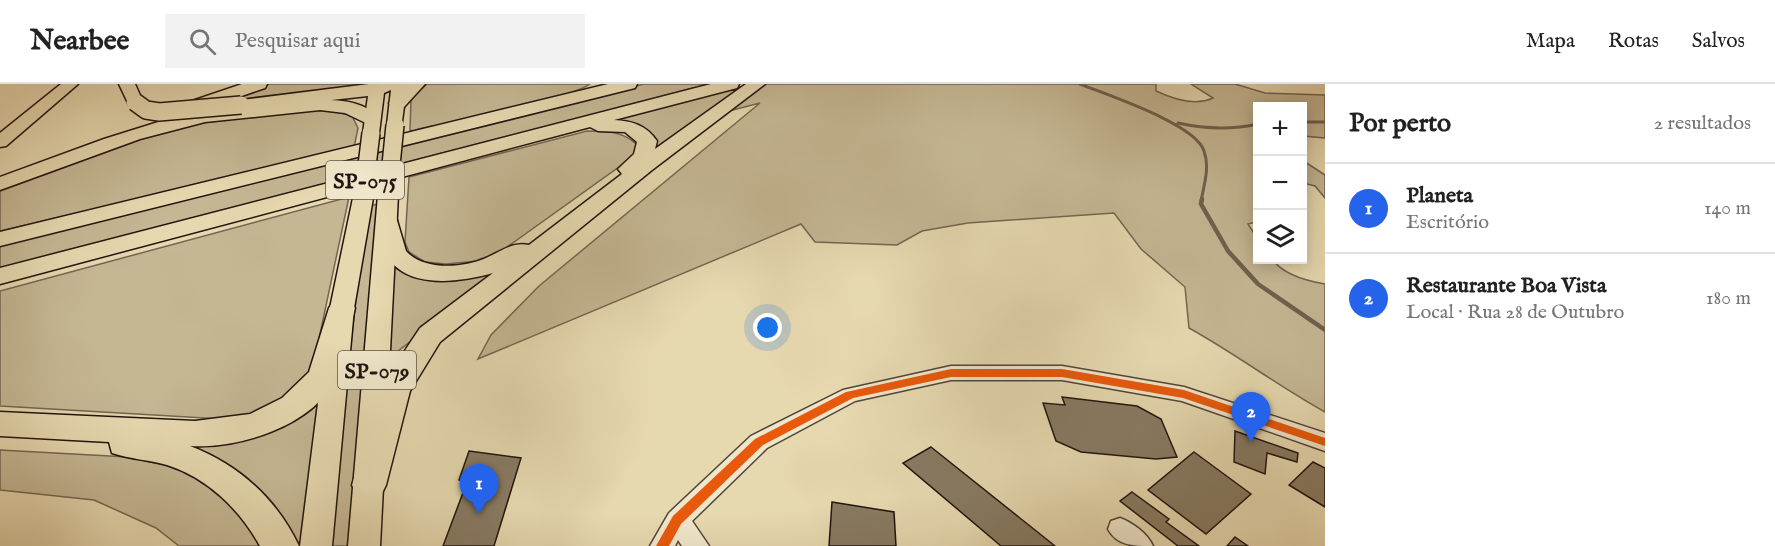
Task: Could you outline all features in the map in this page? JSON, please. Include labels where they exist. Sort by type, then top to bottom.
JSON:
[{"type":"highway","points":[[0,181],[260,84]]},
{"type":"highway","points":[[398,103],[417,84]]},
{"type":"highway","points":[[559,101],[598,84]]},
{"type":"highway","name":"SP-075","points":[[0,237],[74,221],[629,84]]},
{"type":"highway","name":"SP-075","points":[[0,276],[731,84]]},
{"type":"highway","points":[[369,485],[395,390],[430,335],[645,166],[757,84]]},
{"type":"highway","points":[[0,181],[159,127],[201,118],[274,108],[330,105],[352,109],[371,128]]},
{"type":"highway","points":[[388,222],[395,255],[406,265],[427,271],[455,273],[482,268],[514,254],[637,162],[647,148],[643,135],[630,127],[596,125],[564,127]]},
{"type":"highway","points":[[0,424],[195,434],[232,431],[258,425],[293,406],[321,377],[342,308]]},
{"type":"highway","points":[[0,432],[135,445],[204,465],[240,490],[266,518],[280,546]]},
{"type":"main road","points":[[0,142],[57,89],[70,84]]},
{"type":"main road","points":[[127,84],[135,102],[146,110],[159,112],[317,97],[397,84]]},
{"type":"main road","name":"SP-079","points":[[316,546],[342,308],[395,125],[398,103],[397,84]]},
{"type":"main road","name":"SP-079","points":[[364,546],[388,222],[375,197],[371,128],[376,87]]},
{"type":"main road","points":[[317,97],[362,100],[370,107],[371,128]]},
{"type":"street","points":[[662,546],[677,520],[759,442],[850,395],[951,373],[1062,373],[1184,394],[1325,442]]},
{"type":"street","points":[[677,520],[697,546]]},
{"type":"street","points":[[1119,529],[1141,546]]},
{"type":"shaded area","points":[[269,84],[363,84],[363,87],[211,104]]},
{"type":"shaded area","points":[[427,84],[590,84],[581,89],[525,106],[454,123],[410,130],[411,99]]},
{"type":"shaded area","points":[[644,84],[709,84],[0,268],[0,244]]},
{"type":"shaded area","points":[[766,84],[1156,84],[1156,91],[1170,97],[1199,101],[1213,98],[1191,84],[1235,84],[1265,93],[1325,95],[1325,138],[1307,136],[1307,102],[1253,102],[1253,223],[1248,224],[1253,232],[1253,264],[1277,264],[1283,270],[1304,279],[1325,284],[1325,412],[1189,328],[1185,287],[1141,249],[1114,213],[968,223],[922,231],[897,245],[815,242],[801,224],[478,359],[491,335],[539,286],[760,103],[721,113]]},
{"type":"shaded area","points":[[741,87],[645,162],[652,142],[605,122]]},
{"type":"shaded area","points":[[323,108],[352,116],[358,128],[354,148],[0,231],[0,191],[177,126]]},
{"type":"shaded area","points":[[587,131],[622,135],[639,147],[637,154],[489,260],[446,264],[425,262],[409,252],[405,242],[409,177]]},
{"type":"shaded area","points":[[1307,163],[1325,175],[1325,198],[1315,186],[1307,184]]},
{"type":"shaded area","points":[[349,197],[313,367],[303,388],[265,412],[222,419],[0,406],[0,291]]},
{"type":"shaded area","points":[[381,203],[348,546],[329,546],[366,207]]},
{"type":"shaded area","points":[[530,249],[385,361],[394,268],[426,276]]},
{"type":"shaded area","points":[[320,384],[302,546],[293,546],[165,443],[223,437]]},
{"type":"shaded area","points":[[0,450],[128,457],[191,471],[231,501],[261,546],[179,546],[156,528],[94,500],[0,490]]},
{"type":"building","points":[[1062,397],[1137,406],[1161,419],[1177,457],[1156,459],[1081,452],[1056,441],[1043,403],[1065,405]]},
{"type":"building","points":[[1235,431],[1298,453],[1297,462],[1267,453],[1265,474],[1234,462]]},
{"type":"building","points":[[931,447],[1055,546],[1001,546],[903,463]]},
{"type":"building","points":[[469,451],[521,458],[494,546],[443,546],[467,482],[459,480]]},
{"type":"building","points":[[1194,452],[1251,494],[1206,534],[1148,490]]},
{"type":"building","points":[[1313,462],[1325,468],[1325,507],[1289,485]]},
{"type":"building","points":[[1132,492],[1169,519],[1166,522],[1199,546],[1178,546],[1120,501]]},
{"type":"building","points":[[832,502],[894,512],[896,546],[829,546]]},
{"type":"building","points":[[1235,537],[1248,546],[1227,546]]},
{"type":"waterway","points":[[1080,84],[1168,121],[1197,141],[1206,157],[1206,176],[1201,201]]},
{"type":"waterway","points":[[1307,122],[1325,122]]},
{"type":"waterway","points":[[1178,123],[1218,128],[1253,125]]},
{"type":"waterway","points":[[1202,199],[1201,204],[1228,251],[1258,284],[1325,330]]},
{"type":"cycle path","points":[[662,546],[677,520],[759,442],[850,395],[951,373],[1062,373],[1184,394],[1325,442]]},
{"type":"place","name":"Restaurante Boa Vista","points":[[1251,442]]},
{"type":"place","name":"Planeta","points":[[479,514]]}]
